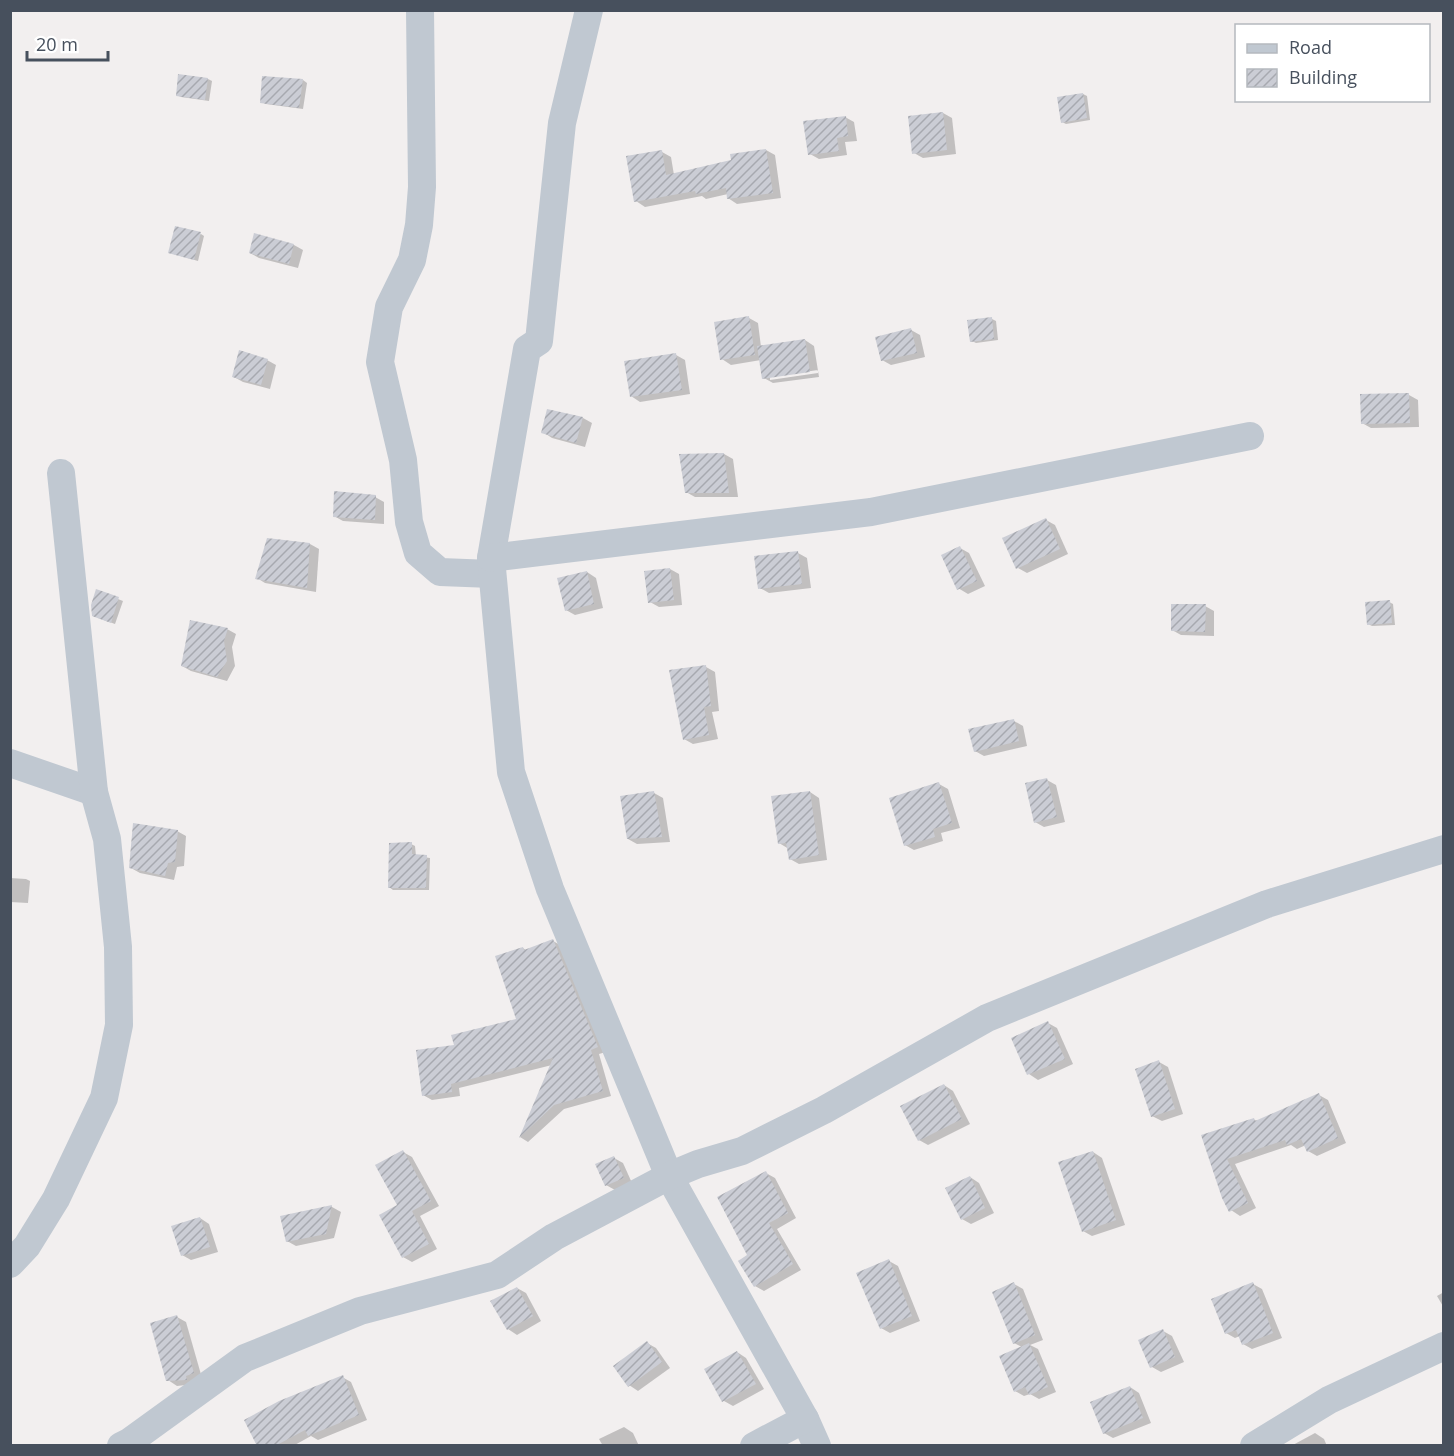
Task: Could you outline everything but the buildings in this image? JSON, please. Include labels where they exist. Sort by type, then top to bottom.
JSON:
[{"type":"street","points":[[420,10],[422,187],[419,225],[412,260],[389,308],[380,362],[403,460],[409,522],[418,553],[440,572],[871,512],[1250,436]]},
{"type":"street","points":[[589,10],[562,123],[539,340],[527,349],[492,566],[511,772],[550,889],[669,1176],[805,1419],[817,1446]]},
{"type":"street","points":[[10,1264],[27,1246],[56,1199],[104,1098],[119,1025],[118,946],[107,839],[94,792],[61,473]]},
{"type":"street","points":[[10,763],[94,792]]},
{"type":"street","points":[[121,1446],[245,1358],[360,1311],[497,1275],[554,1237],[669,1176],[698,1164],[742,1151],[824,1110],[987,1018],[1267,904],[1443,849]]},
{"type":"street","points":[[1254,1446],[1329,1400],[1443,1346]]},
{"type":"street","points":[[754,1446],[805,1419]]}]
